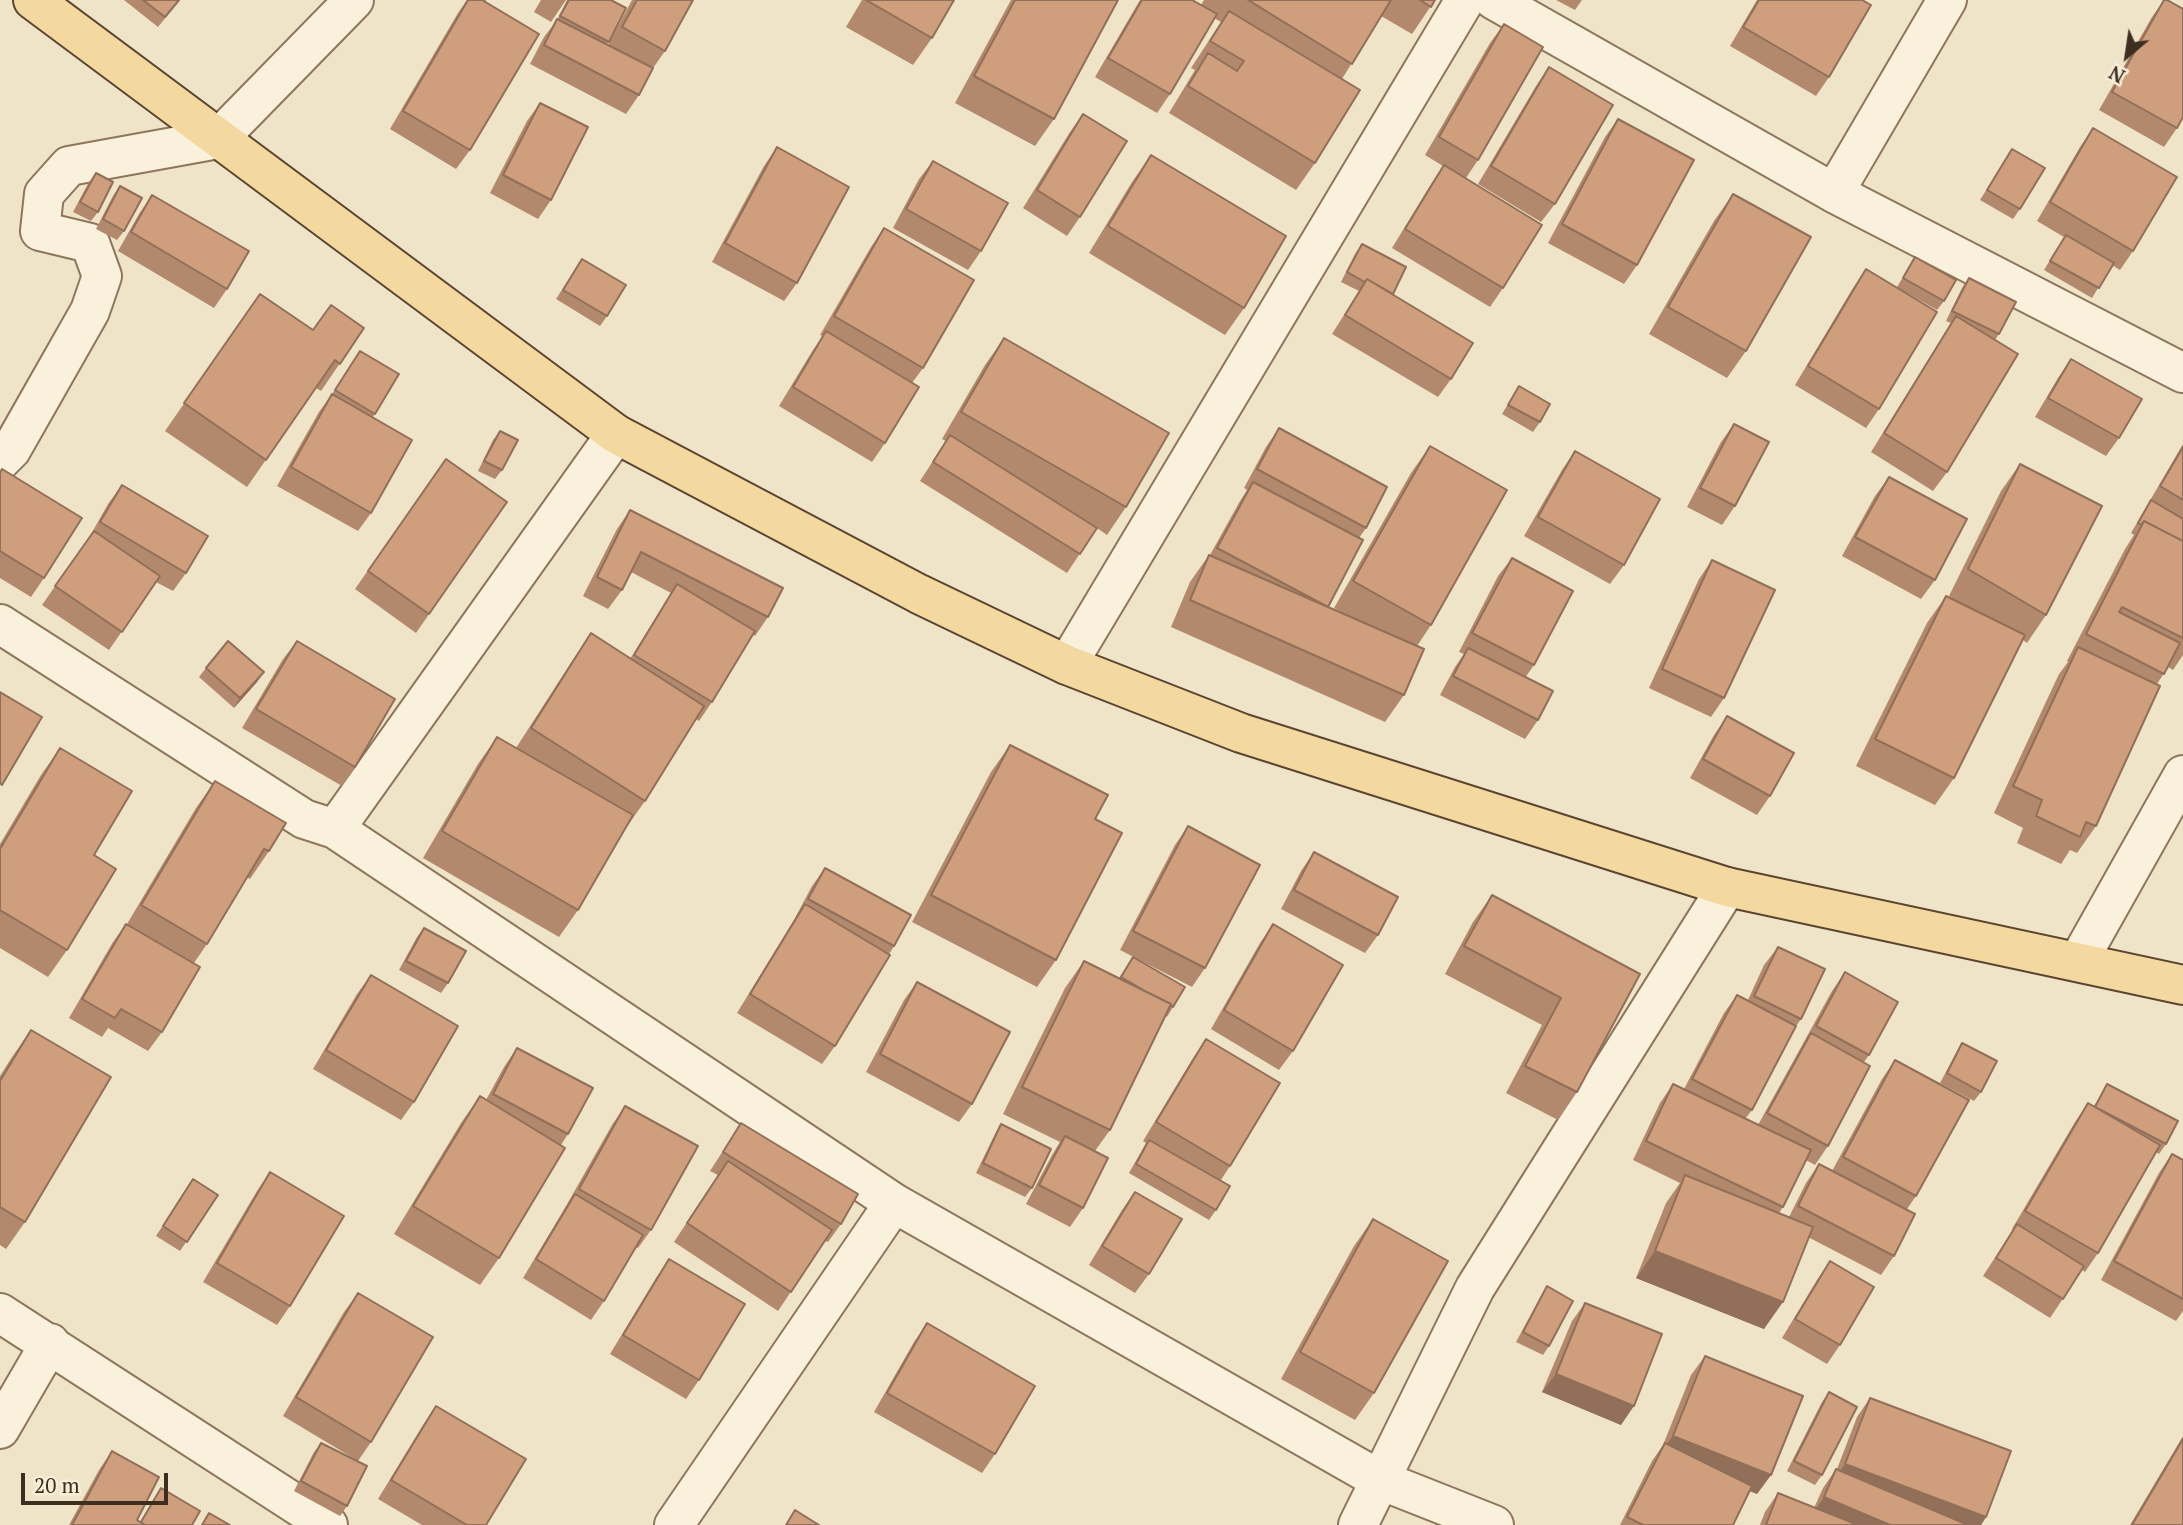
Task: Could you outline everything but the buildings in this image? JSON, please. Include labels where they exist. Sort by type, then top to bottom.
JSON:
[{"type":"main road","points":[[33,0],[616,434],[919,594],[1067,665],[1241,733],[1727,887],[2079,960],[2183,985]]},
{"type":"street","points":[[0,461],[11,450],[90,311],[102,276],[90,243],[40,231],[44,194],[69,166],[218,139],[354,0]]},
{"type":"street","points":[[1067,665],[1465,0]]},
{"type":"street","points":[[1494,0],[1834,193],[2183,373]]},
{"type":"street","points":[[1834,193],[1947,0]]},
{"type":"street","points":[[335,830],[616,434]]},
{"type":"street","points":[[0,624],[304,819],[335,830],[894,1203],[1380,1480],[1493,1525]]},
{"type":"street","points":[[2079,960],[2183,775]]},
{"type":"street","points":[[1358,1525],[1475,1288],[1727,887]]},
{"type":"street","points":[[674,1525],[894,1203]]},
{"type":"street","points":[[0,1313],[328,1525]]},
{"type":"street","points":[[0,1429],[50,1343]]}]
